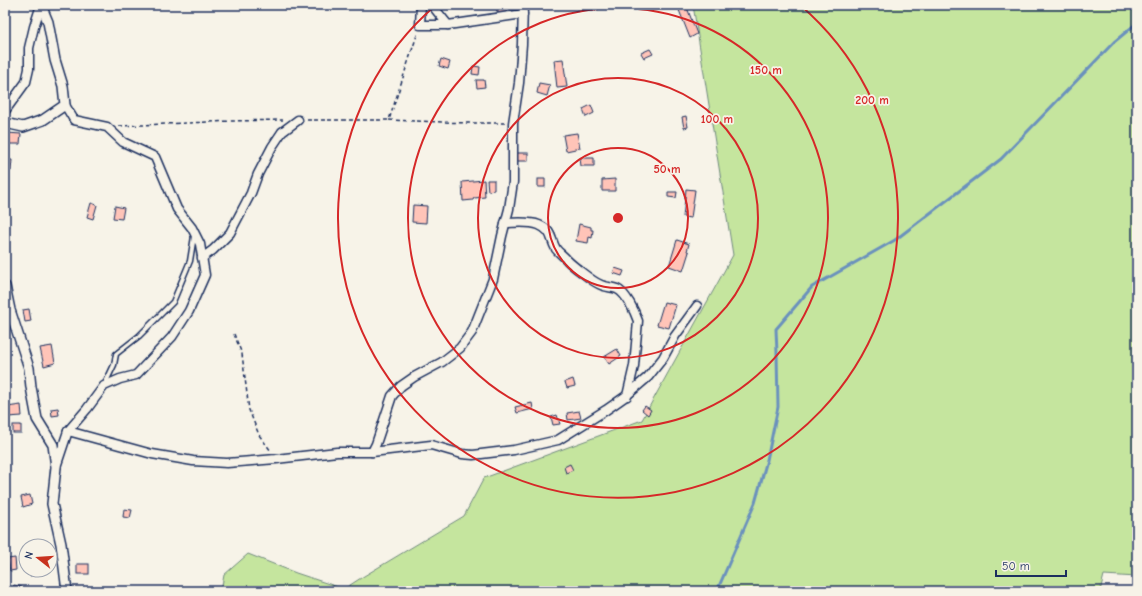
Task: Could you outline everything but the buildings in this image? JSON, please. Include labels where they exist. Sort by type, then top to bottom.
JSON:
[{"type":"street","points":[[41,5],[48,22],[55,60],[63,86],[65,104],[74,120],[107,127],[123,142],[155,157],[177,209],[192,228],[200,244],[205,275],[190,311],[172,337],[136,375],[104,386],[68,431],[56,467],[52,504],[67,591]]},
{"type":"street","points":[[5,111],[26,82],[29,69],[29,48],[41,5]]},
{"type":"street","points":[[421,5],[420,25],[448,25],[523,14]]},
{"type":"street","points":[[432,5],[448,25]]},
{"type":"street","points":[[372,452],[392,396],[401,386],[442,362],[460,348],[472,332],[493,279],[509,208],[513,182],[513,123],[519,83],[523,5]]},
{"type":"street","points":[[5,123],[23,127],[43,120],[65,104]]},
{"type":"street","points":[[202,258],[213,250],[230,233],[251,193],[258,174],[272,147],[282,132],[298,120]]},
{"type":"street","points":[[505,223],[538,225],[546,230],[551,236],[556,248],[569,262],[598,284],[618,289],[626,297],[636,315],[638,322],[634,366],[626,396]]},
{"type":"street","points":[[5,286],[10,310],[29,368],[31,387],[38,419],[53,445],[56,467]]},
{"type":"street","points":[[68,431],[152,454],[194,461],[227,463],[337,452],[372,452],[431,445],[462,454],[473,455],[540,445],[558,440],[606,410],[626,396],[648,377],[663,358],[675,336],[697,306]]},
{"type":"lane","points":[[104,386],[114,365],[116,354],[139,336],[173,302],[190,261],[195,234]]},
{"type":"path","points":[[389,120],[420,25]]},
{"type":"path","points":[[107,127],[283,120]]},
{"type":"path","points":[[298,120],[389,120],[513,123]]},
{"type":"path","points":[[234,334],[242,354],[249,410],[260,435],[276,459]]},
{"type":"green space","points":[[693,5],[1137,5],[1137,577],[1104,575],[1100,591],[221,591],[224,575],[248,554],[296,573],[344,589],[464,516],[484,478],[642,420],[733,255]]},
{"type":"waterway","points":[[717,591],[755,503],[767,460],[778,407],[776,329],[812,287],[895,240],[1001,159],[1114,42],[1137,23]]}]
